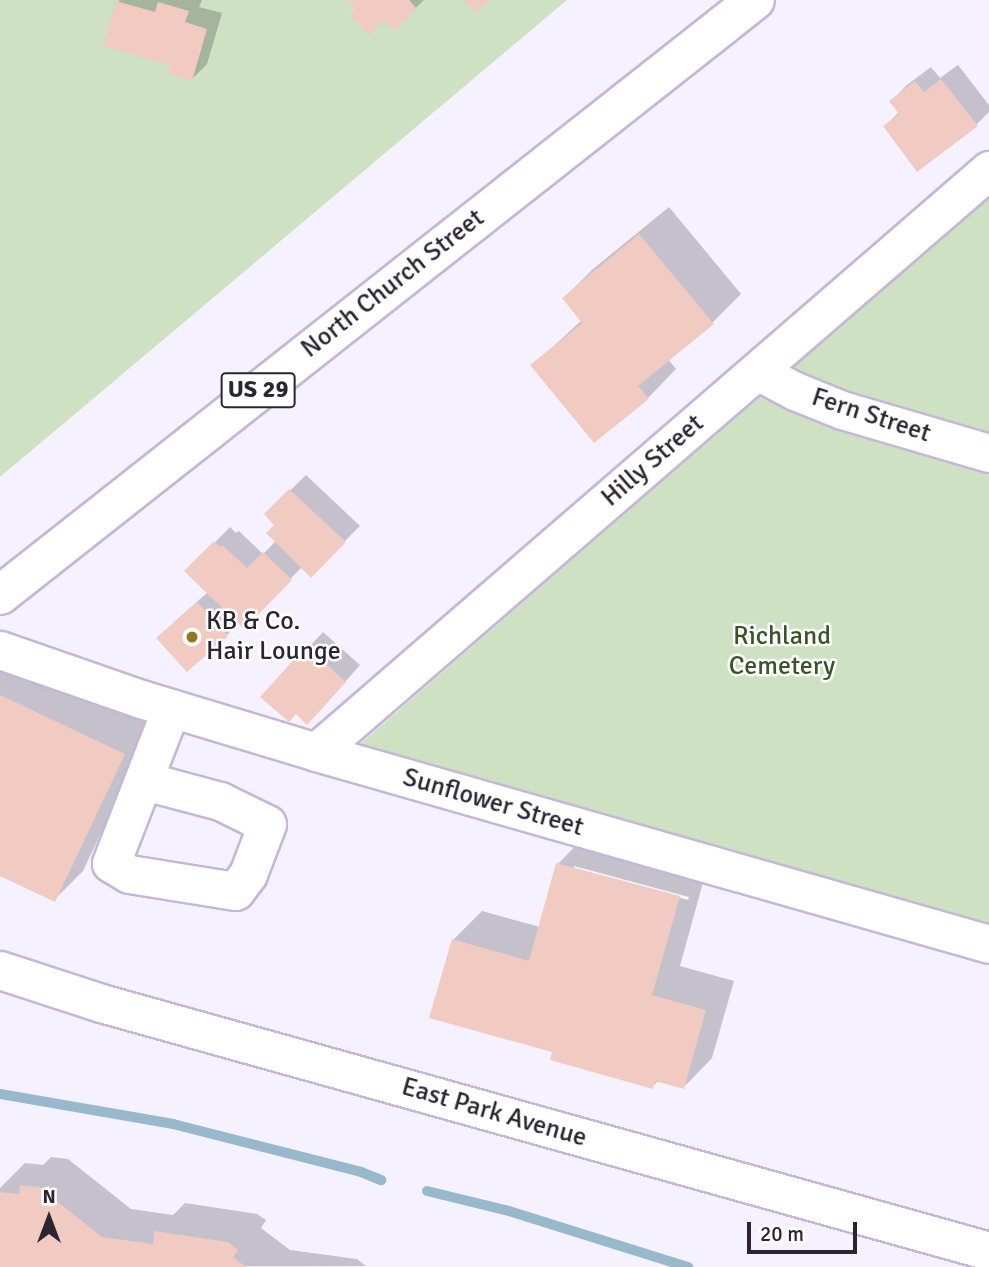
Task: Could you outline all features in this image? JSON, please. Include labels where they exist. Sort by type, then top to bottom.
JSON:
[{"type":"main road","name":"North Church Street","points":[[0,595],[755,0]]},
{"type":"street","name":"Hilly Street","points":[[316,752],[989,170]]},
{"type":"street","name":"Fern Street","points":[[757,371],[795,391],[842,410],[989,453]]},
{"type":"street","name":"Sunflower Street","points":[[0,650],[171,708],[316,752],[989,944]]},
{"type":"street","points":[[145,781],[171,708]]},
{"type":"street","name":"East Park Avenue","points":[[0,970],[101,1003],[989,1251]]},
{"type":"green space","points":[[0,0],[567,0],[0,477]]},
{"type":"green space","name":"Richland Cemetery","points":[[989,197],[989,928],[360,744]]},
{"type":"building","points":[[347,0],[409,0],[417,9],[394,30],[384,20],[369,35],[350,15],[356,10]]},
{"type":"building","points":[[464,0],[490,0],[476,13]]},
{"type":"building","points":[[116,1],[155,12],[158,2],[189,11],[185,22],[207,29],[192,81],[168,74],[170,65],[103,46]]},
{"type":"building","points":[[941,79],[978,126],[917,172],[883,126],[899,114],[889,101],[915,81],[924,92]]},
{"type":"building","points":[[639,234],[714,324],[638,386],[649,399],[594,443],[530,365],[582,323],[562,298]]},
{"type":"building","points":[[289,489],[346,542],[311,578],[266,533],[274,525],[264,514]]},
{"type":"building","points":[[214,541],[247,568],[263,552],[292,580],[244,629],[184,571]]},
{"type":"building","name":"KB & Co. Hair Lounge","points":[[197,602],[228,636],[187,672],[156,638]]},
{"type":"building","points":[[306,646],[346,682],[307,725],[296,714],[289,722],[260,697]]},
{"type":"building","points":[[0,695],[125,754],[55,902],[0,876]]},
{"type":"building","points":[[556,863],[680,896],[652,995],[706,1010],[684,1089],[655,1081],[653,1089],[550,1060],[552,1052],[429,1018],[452,939],[529,961]]},
{"type":"building","points":[[20,1185],[39,1187],[102,1237],[153,1244],[154,1231],[228,1242],[238,1250],[233,1257],[246,1267],[0,1267],[0,1192],[19,1194]]},
{"type":"waterway","points":[[0,1094],[173,1124],[361,1172],[381,1180]]},
{"type":"waterway","points":[[427,1191],[509,1211],[688,1267]]},
{"type":"place","name":"KB & Co. Hair Lounge","points":[[192,637]]}]
